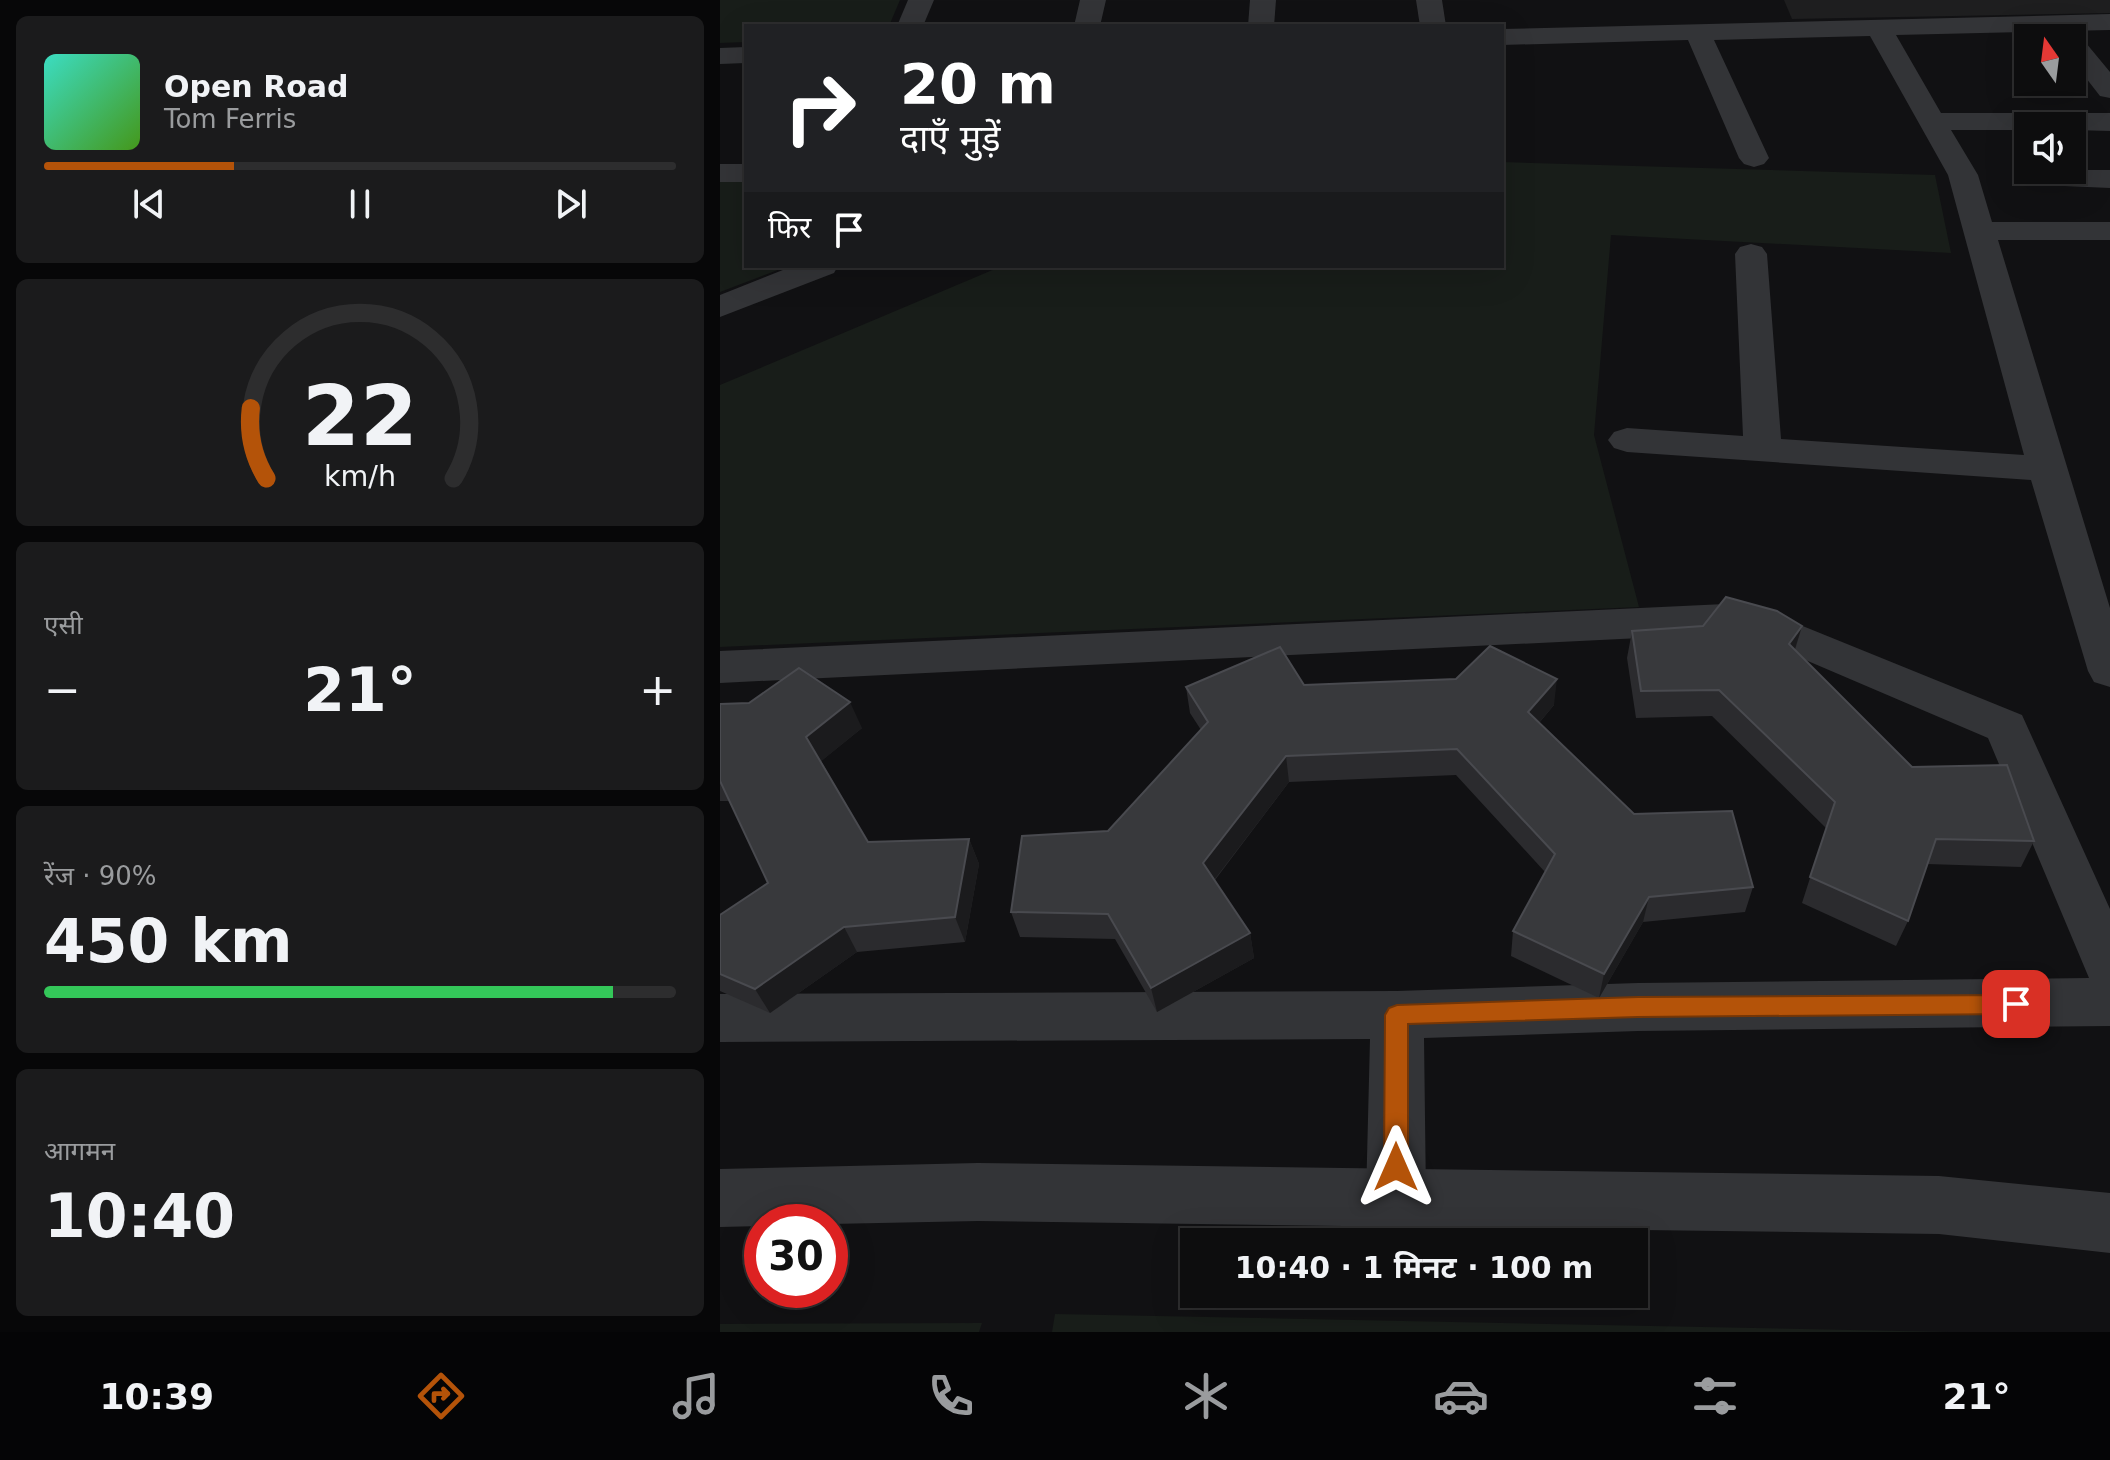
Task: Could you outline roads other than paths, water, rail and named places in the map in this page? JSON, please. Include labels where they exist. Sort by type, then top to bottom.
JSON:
[{"type":"street","points":[[911,24],[921,0]]},
{"type":"street","points":[[1087,24],[1093,0]]},
{"type":"street","points":[[1261,24],[1263,0]]},
{"type":"street","points":[[1429,0],[1433,24]]},
{"type":"street","points":[[1504,37],[1610,22],[1697,32],[1879,28],[2014,33]]},
{"type":"street","points":[[2086,29],[2110,22]]},
{"type":"street","points":[[1879,28],[1963,175],[2047,469],[2099,604],[2110,671]]},
{"type":"street","points":[[1697,32],[1754,158]]},
{"type":"street","points":[[720,56],[744,55]]},
{"type":"street","points":[[2086,61],[2110,90]]},
{"type":"street","points":[[1932,121],[2110,122]]},
{"type":"street","points":[[720,173],[744,173]]},
{"type":"street","points":[[2086,179],[2110,179]]},
{"type":"street","points":[[1979,231],[2110,231]]},
{"type":"street","points":[[1751,254],[1763,449]]},
{"type":"street","points":[[720,307],[817,268]]},
{"type":"street","points":[[1627,440],[2047,469]]},
{"type":"street","points":[[720,667],[1746,618],[2006,727],[2110,968]]},
{"type":"street","points":[[720,1018],[1397,1015],[1638,1007],[2110,1002]]},
{"type":"street","points":[[1396,1198],[1397,1015]]},
{"type":"street","points":[[720,1198],[978,1192],[1939,1205],[2110,1223]]}]
